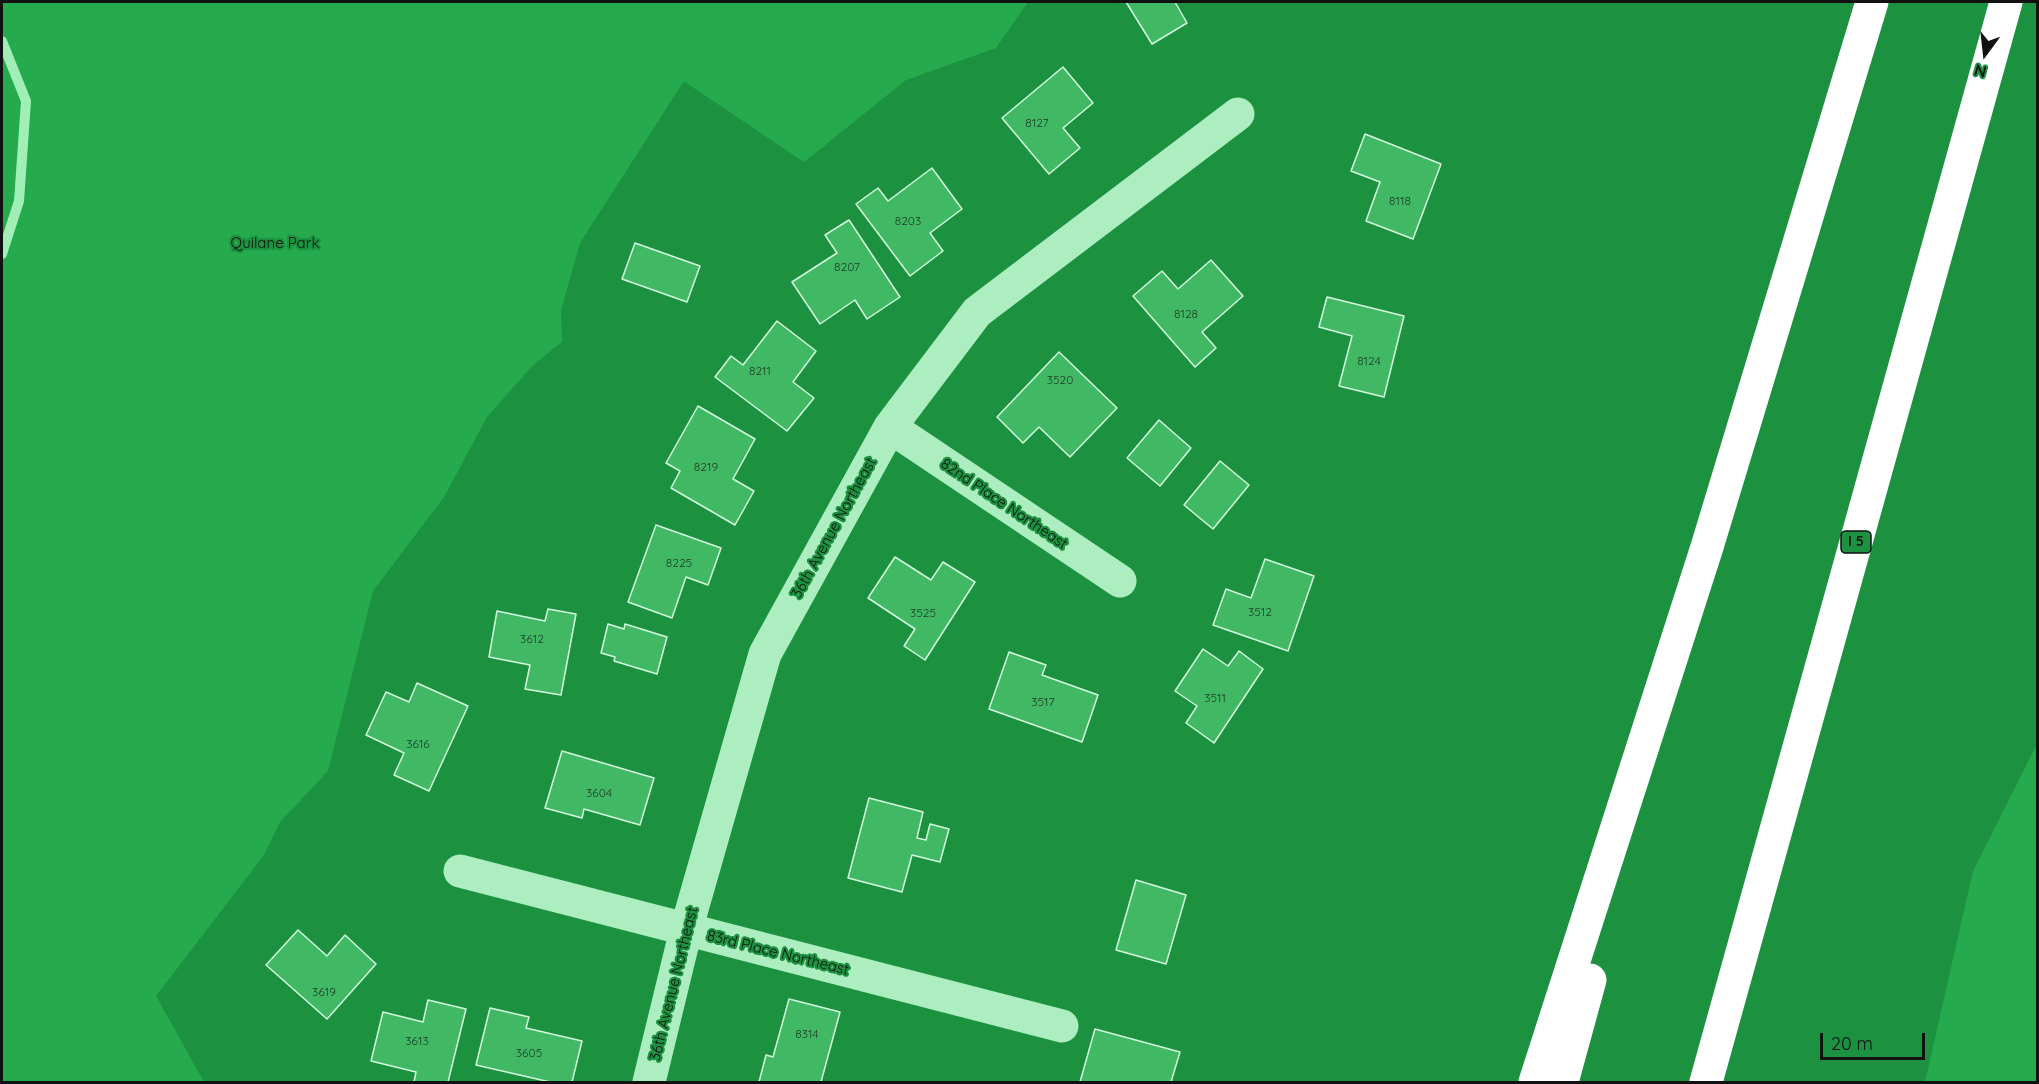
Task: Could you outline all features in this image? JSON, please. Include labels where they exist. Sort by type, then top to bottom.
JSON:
[{"type":"highway","points":[[1535,1083],[1707,547],[1872,2]]},
{"type":"highway","name":"I 5","points":[[1706,1083],[2006,2]]},
{"type":"highway","points":[[1562,1083],[1707,547]]},
{"type":"highway","points":[[1715,1083],[1742,954]]},
{"type":"street","name":"36th Avenue Northeast","points":[[649,1083],[686,930],[765,654],[890,427],[977,312],[1238,114]]},
{"type":"street","name":"82nd Place Northeast","points":[[890,427],[1120,581]]},
{"type":"street","name":"83rd Place Northeast","points":[[460,872],[1062,1026]]},
{"type":"green space","name":"Quilane Park","points":[[2,2],[1028,2],[996,48],[906,80],[804,162],[685,82],[682,84],[580,243],[561,310],[562,342],[533,365],[487,417],[444,497],[373,591],[328,771],[280,822],[264,855],[156,996],[204,1082],[2,1082]]},
{"type":"green space","points":[[2037,744],[2037,1082],[1925,1082],[1973,871]]},
{"type":"building","points":[[1126,2],[1175,2],[1187,23],[1152,44]]},
{"type":"building","points":[[1063,67],[1093,103],[1063,128],[1080,148],[1049,174],[1002,118]]},
{"type":"building","points":[[1365,134],[1441,164],[1413,239],[1366,221],[1380,182],[1351,171]]},
{"type":"building","points":[[932,168],[962,209],[930,233],[943,251],[910,276],[856,204],[878,188],[888,201]]},
{"type":"building","points":[[849,220],[900,297],[867,319],[855,300],[820,324],[792,282],[837,253],[825,235]]},
{"type":"building","points":[[635,243],[700,266],[687,302],[622,279]]},
{"type":"building","points":[[1211,260],[1243,296],[1202,332],[1216,348],[1195,367],[1133,296],[1162,271],[1178,289]]},
{"type":"building","points":[[1327,297],[1404,316],[1384,397],[1339,386],[1352,336],[1319,327]]},
{"type":"building","points":[[777,321],[816,351],[793,382],[814,398],[787,431],[715,377],[731,356],[743,365]]},
{"type":"building","points":[[1059,352],[1117,408],[1070,457],[1039,427],[1023,443],[997,417]]},
{"type":"building","points":[[698,406],[755,439],[733,479],[754,491],[735,525],[671,488],[680,471],[666,463]]},
{"type":"building","points":[[1159,420],[1191,448],[1160,486],[1127,458]]},
{"type":"building","points":[[1220,461],[1249,485],[1213,529],[1184,505]]},
{"type":"building","points":[[656,525],[721,548],[708,585],[686,577],[672,618],[628,602]]},
{"type":"building","points":[[895,557],[931,580],[943,562],[975,582],[925,660],[904,646],[915,629],[868,598]]},
{"type":"building","points":[[1265,559],[1314,576],[1288,651],[1213,625],[1226,589],[1251,598]]},
{"type":"building","points":[[548,609],[576,614],[561,695],[525,689],[530,665],[489,657],[497,611],[545,621]]},
{"type":"building","points":[[608,624],[624,629],[625,624],[667,637],[657,674],[614,661],[615,657],[601,653]]},
{"type":"building","points":[[1203,649],[1228,666],[1239,651],[1263,669],[1214,743],[1186,723],[1197,706],[1175,691]]},
{"type":"building","points":[[1009,652],[1046,665],[1042,675],[1098,695],[1082,742],[989,709]]},
{"type":"building","points":[[417,683],[468,706],[429,791],[394,775],[404,753],[366,735],[386,692],[409,702]]},
{"type":"building","points":[[562,751],[654,778],[640,825],[584,809],[582,818],[545,808]]},
{"type":"building","points":[[869,798],[923,812],[917,838],[926,840],[930,824],[949,829],[940,862],[912,855],[902,892],[848,878]]},
{"type":"building","points":[[1136,880],[1186,895],[1166,964],[1116,950]]},
{"type":"building","points":[[298,930],[327,956],[345,935],[376,964],[327,1019],[266,965]]},
{"type":"building","points":[[789,999],[840,1012],[821,1082],[759,1082],[766,1055],[773,1057]]},
{"type":"building","points":[[428,1000],[466,1009],[448,1082],[414,1082],[416,1072],[371,1061],[383,1012],[423,1022]]},
{"type":"building","points":[[490,1008],[529,1017],[526,1028],[582,1041],[572,1082],[550,1082],[476,1065]]},
{"type":"building","points":[[1095,1029],[1180,1052],[1171,1082],[1080,1082]]},
{"type":"waterway","points":[[2,41],[26,101],[19,201],[2,254]]}]
